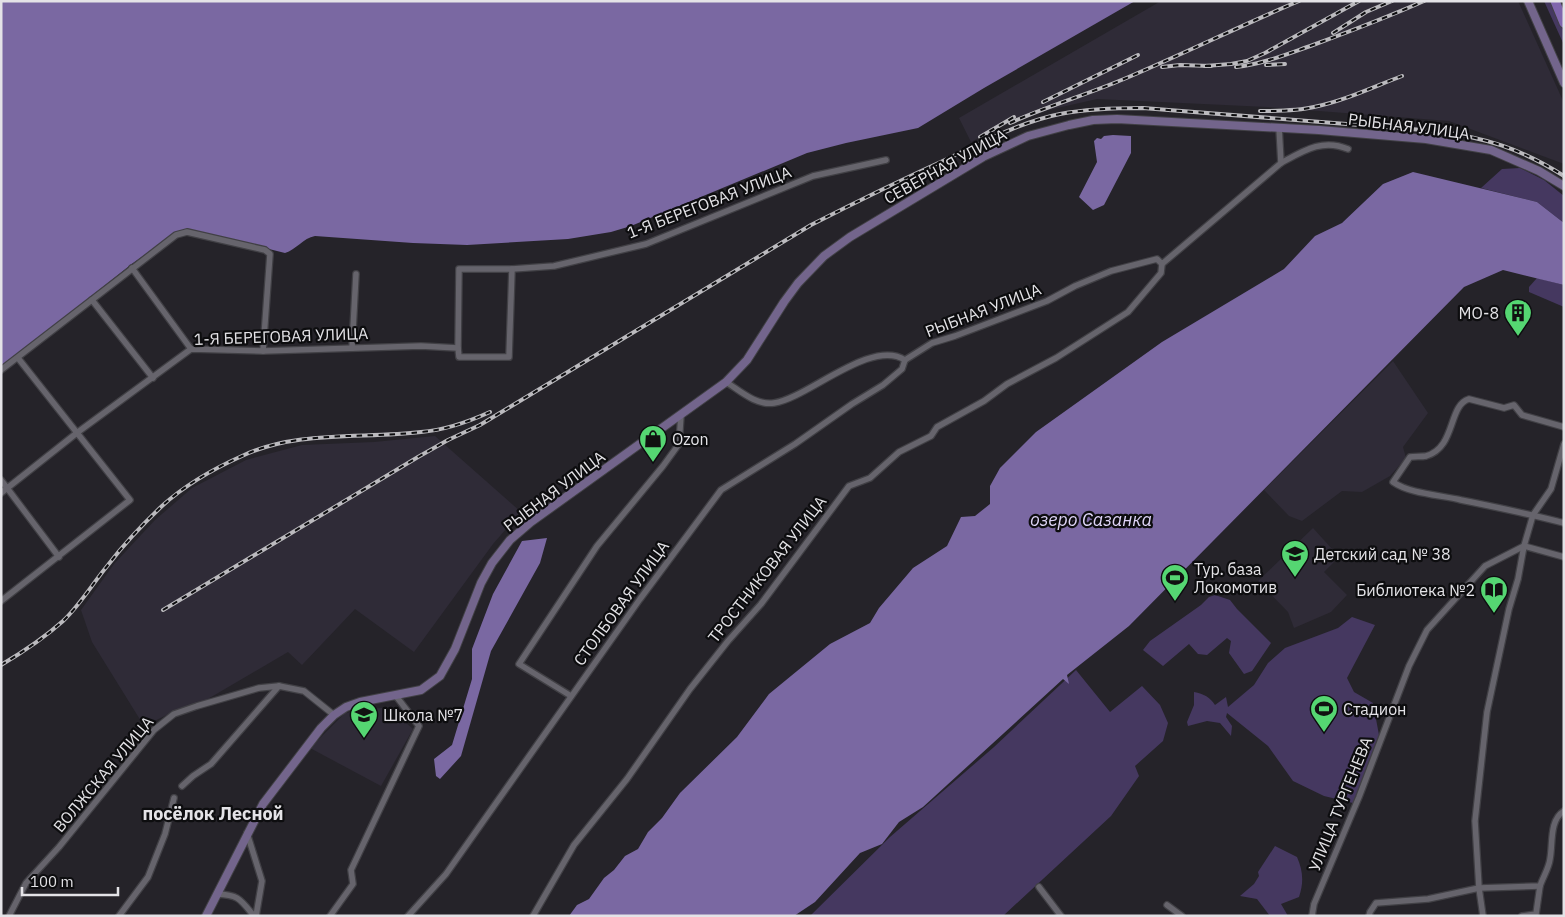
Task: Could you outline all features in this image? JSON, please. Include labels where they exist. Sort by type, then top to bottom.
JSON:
[{"type":"main road","points":[[1554,1],[1564,23]]},
{"type":"main road","points":[[1561,1],[1564,8]]},
{"type":"street","points":[[1528,1],[1564,83]]},
{"type":"street","name":"СЕВЕРНАЯ УЛИЦА","points":[[726,382],[747,360],[798,283],[824,256],[850,237],[983,157],[1019,140],[1069,125],[1117,119],[1279,127]]},
{"type":"street","points":[[1279,127],[1281,163]]},
{"type":"street","name":"РЫБНАЯ УЛИЦА","points":[[1279,127],[1426,139],[1491,150],[1539,171],[1564,186]]},
{"type":"street","name":"РЫБНАЯ УЛИЦА","points":[[905,360],[932,343],[1047,301],[1074,286],[1110,271],[1157,259],[1162,264],[1281,163],[1307,149],[1326,144],[1337,144],[1348,149]]},
{"type":"street","name":"1-Я БЕРЕГОВАЯ УЛИЦА","points":[[512,269],[509,357],[459,357],[459,269],[512,269],[574,263],[646,244],[813,176],[886,160]]},
{"type":"street","points":[[1,370],[176,235],[187,232],[265,250],[270,254],[263,352]]},
{"type":"street","name":"ТРОСТНИКОВАЯ УЛИЦА","points":[[533,916],[574,845],[627,779],[701,675],[728,640],[761,604],[849,486],[870,478],[899,452],[931,436],[937,427],[984,401],[1006,384],[1056,358],[1128,312],[1161,273],[1162,264]]},
{"type":"street","points":[[132,268],[191,349]]},
{"type":"street","points":[[352,348],[356,274]]},
{"type":"street","points":[[92,300],[153,378]]},
{"type":"street","name":"1-Я БЕРЕГОВАЯ УЛИЦА","points":[[1,493],[78,432],[191,349],[263,352],[421,346],[458,348]]},
{"type":"street","points":[[726,382],[759,402],[774,403],[809,389],[828,377],[866,359],[895,356],[905,360]]},
{"type":"street","points":[[1,601],[130,500],[18,358]]},
{"type":"street","name":"СТОЛБОВАЯ УЛИЦА","points":[[408,916],[446,874],[640,599],[721,490],[795,444],[883,385],[902,369],[905,360]]},
{"type":"street","name":"РЫБНАЯ УЛИЦА","points":[[206,916],[263,804],[310,741],[334,715],[346,707],[360,702],[420,690],[440,676],[455,650],[481,583],[492,563],[510,540],[531,522],[726,382]]},
{"type":"street","points":[[1564,428],[1522,415],[1514,405],[1504,408],[1469,399],[1459,404],[1450,433],[1441,447],[1427,456],[1410,456],[1393,482],[1399,486],[1427,493],[1564,523]]},
{"type":"street","points":[[571,696],[520,664],[597,546],[679,444],[681,415]]},
{"type":"street","points":[[1483,916],[1479,888],[1475,821],[1487,712],[1524,546],[1533,515],[1551,489],[1564,444]]},
{"type":"street","points":[[1,480],[59,557]]},
{"type":"street","points":[[1524,546],[1564,556]]},
{"type":"street","name":"УЛИЦА ТУРГЕНЕВА","points":[[1312,916],[1314,904],[1359,798],[1409,666],[1428,630],[1485,566],[1524,546]]},
{"type":"street","points":[[182,786],[211,764],[279,686]]},
{"type":"street","name":"ВОЛЖСКАЯ УЛИЦА","points":[[8,916],[26,883],[59,847],[154,730],[174,714],[258,688],[279,686],[304,691],[334,715]]},
{"type":"street","points":[[330,916],[353,884],[351,870],[419,726],[396,696]]},
{"type":"street","points":[[119,916],[148,877],[165,834],[174,798]]},
{"type":"street","points":[[1522,916],[1536,914],[1540,886],[1550,862],[1554,825],[1557,816],[1564,811]]},
{"type":"street","points":[[248,833],[262,881],[255,916]]},
{"type":"street","points":[[1039,886],[1061,916]]},
{"type":"street","points":[[1369,916],[1376,903],[1428,899],[1479,888],[1540,886]]},
{"type":"street","points":[[217,894],[234,895],[255,916]]},
{"type":"street","points":[[1167,905],[1182,916]]},
{"type":"shaded area","points":[[1161,1],[1518,1],[1564,103],[1564,164],[1449,121],[1267,107],[1097,99],[1018,117],[971,142],[959,118]]},
{"type":"shaded area","points":[[1544,1],[1551,1],[1564,32],[1564,45]]},
{"type":"shaded area","points":[[1520,168],[1544,180],[1564,196],[1564,223],[1537,202],[1481,188],[1502,169]]},
{"type":"shaded area","points":[[1537,278],[1564,285],[1564,307],[1529,292],[1529,287]]},
{"type":"shaded area","points":[[1393,361],[1428,413],[1403,447],[1406,458],[1390,476],[1362,492],[1342,491],[1302,521],[1289,516],[1264,490]]},
{"type":"shaded area","points":[[435,436],[521,512],[493,544],[414,652],[355,609],[302,665],[288,652],[201,703],[175,711],[144,726],[92,642],[81,610],[114,564],[155,520],[192,488],[246,460],[302,445],[374,442]]},
{"type":"shaded area","name":"Детский сад № 38","points":[[1313,528],[1333,550],[1330,557],[1334,562],[1324,572],[1347,595],[1331,612],[1294,628],[1288,612],[1258,581]]},
{"type":"shaded area","points":[[1215,595],[1230,600],[1271,643],[1252,671],[1244,674],[1229,653],[1231,641],[1227,638],[1207,655],[1198,654],[1189,644],[1163,666],[1143,650],[1150,641],[1201,605],[1209,597]]},
{"type":"shaded area","points":[[1352,617],[1375,625],[1347,678],[1354,692],[1373,703],[1379,735],[1353,803],[1324,796],[1293,781],[1268,746],[1227,713],[1226,717],[1232,726],[1231,736],[1220,723],[1207,721],[1188,726],[1187,722],[1194,705],[1194,692],[1206,696],[1215,705],[1226,697],[1228,707],[1254,685],[1268,663],[1285,648],[1338,628]]},
{"type":"shaded area","points":[[1076,670],[1110,712],[1142,686],[1160,705],[1168,723],[1163,741],[1135,766],[1139,776],[1111,816],[1003,916],[810,916],[890,837],[994,747]]},
{"type":"shaded area","name":"Школа №7","points":[[388,707],[413,729],[381,786],[310,748],[345,713]]},
{"type":"shaded area","points":[[1275,846],[1297,857],[1302,872],[1302,886],[1299,897],[1281,904],[1288,916],[1270,916],[1257,899],[1240,896],[1254,884],[1259,876],[1258,872]]},
{"type":"water","points":[[1,1],[1135,1],[918,128],[807,153],[631,226],[611,232],[568,239],[467,245],[315,236],[285,253],[204,233],[172,236],[133,263],[1,368]]},
{"type":"water","points":[[1104,136],[1131,136],[1131,153],[1104,205],[1093,210],[1079,197],[1097,162],[1094,141],[1097,138],[1101,139]]},
{"type":"water","name":"озеро Сазанка","points":[[1413,172],[1537,202],[1564,223],[1564,285],[1503,270],[1464,287],[1129,626],[1067,675],[1069,684],[1063,679],[923,807],[899,822],[882,844],[860,853],[815,902],[794,916],[569,916],[577,905],[589,899],[604,878],[614,870],[625,856],[638,849],[648,832],[662,818],[680,793],[737,737],[769,694],[830,644],[870,623],[879,608],[913,568],[947,546],[961,517],[975,516],[990,504],[990,486],[1000,468],[1036,432],[1162,342],[1284,269],[1315,236],[1342,223],[1383,184]]},
{"type":"water","points":[[547,538],[540,563],[491,651],[461,756],[440,779],[436,776],[434,759],[452,745],[472,679],[472,649],[493,594],[522,541]]},
{"type":"railway","points":[[1010,123],[1124,79],[1299,1]]},
{"type":"railway","points":[[1205,66],[1247,61],[1359,1]]},
{"type":"railway","points":[[1333,33],[1366,12],[1392,1]]},
{"type":"railway","points":[[1236,67],[1246,66],[1294,52],[1424,1]]},
{"type":"railway","points":[[1043,102],[1138,55]]},
{"type":"railway","points":[[1266,65],[1285,64]]},
{"type":"railway","points":[[1162,67],[1180,65],[1211,66]]},
{"type":"railway","points":[[1260,111],[1294,110],[1325,104],[1402,76]]},
{"type":"railway","points":[[163,610],[418,457],[480,425],[811,225],[988,139],[1031,122],[1080,111],[1143,108],[1436,131],[1471,137],[1517,151],[1564,176]]},
{"type":"railway","points":[[980,137],[1014,117]]},
{"type":"railway","points":[[1,665],[63,621],[121,549],[162,506],[190,484],[220,466],[263,448],[285,442],[330,437],[430,431],[457,425],[490,412]]},
{"type":"place","name":"MO-8","points":[[1518,337]]},
{"type":"place","name":"Ozon","points":[[653,463]]},
{"type":"place","name":"Детский сад № 38","points":[[1295,578]]},
{"type":"place","name":"Тур. база Локомотив","points":[[1175,602]]},
{"type":"place","name":"Библиотека №2","points":[[1494,614]]},
{"type":"place","name":"Стадион","points":[[1324,733]]},
{"type":"place","name":"Школа №7","points":[[364,739]]},
{"type":"district","name":"посёлок Лесной","points":[[213,814]]}]
